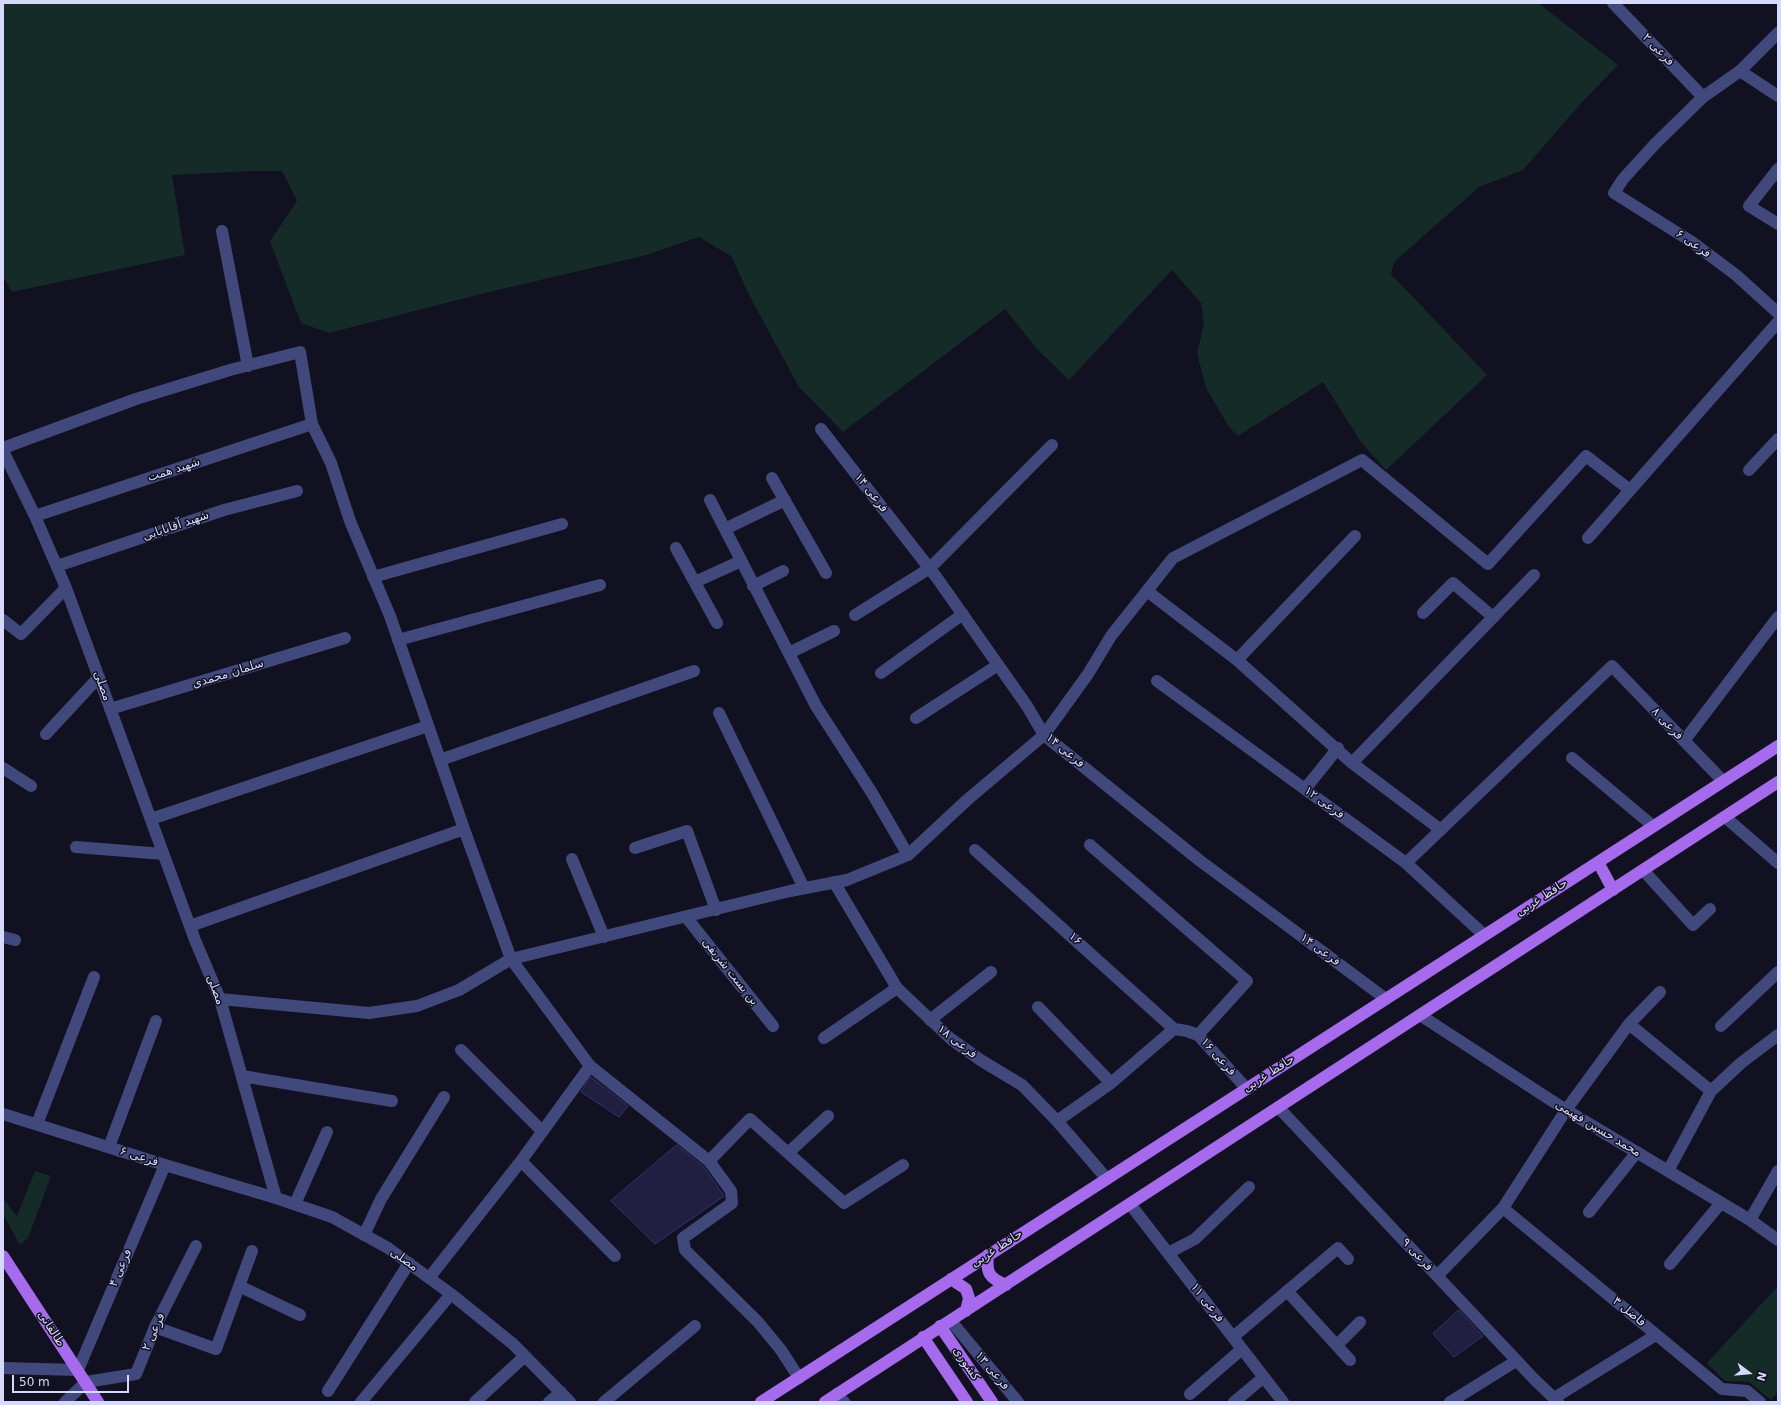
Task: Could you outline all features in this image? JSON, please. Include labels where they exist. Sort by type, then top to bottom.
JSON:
[{"type":"main road","name":"حافظ غربی","points":[[761,1402],[1778,746]]},
{"type":"main road","points":[[825,1402],[841,1398],[923,1338],[1778,782]]},
{"type":"main road","points":[[1598,862],[1613,890]]},
{"type":"main road","points":[[988,1255],[988,1271],[991,1277],[1006,1285]]},
{"type":"main road","name":"طالقانی","points":[[3,1256],[98,1402]]},
{"type":"main road","points":[[951,1279],[966,1289],[969,1298],[966,1311]]},
{"type":"main road","name":"کشوری","points":[[946,1323],[992,1402]]},
{"type":"main road","name":"کشوری","points":[[923,1338],[967,1402]]},
{"type":"street","name":"فرعی ۲","points":[[1613,3],[1703,97]]},
{"type":"street","points":[[1703,97],[1740,72],[1778,34]]},
{"type":"street","points":[[1740,72],[1778,96]]},
{"type":"street","name":"فرعی ۶","points":[[1703,97],[1655,144],[1623,179],[1614,193],[1704,251],[1736,274],[1778,314]]},
{"type":"street","points":[[1778,170],[1749,206],[1778,224]]},
{"type":"street","points":[[222,231],[248,366]]},
{"type":"street","points":[[1588,538],[1778,322]]},
{"type":"street","points":[[3,448],[136,399],[300,352],[312,424],[331,463],[350,521],[398,640],[511,959],[590,1066],[709,1161],[731,1191],[732,1203],[683,1238],[685,1250],[758,1322],[781,1350],[799,1378]]},
{"type":"street","name":"شهید همت","points":[[36,516],[312,424]]},
{"type":"street","name":"فرعی ۱۴","points":[[821,429],[930,568],[998,665],[1044,735],[1199,860],[1386,999]]},
{"type":"street","points":[[1750,470],[1778,439]]},
{"type":"street","points":[[855,615],[930,568],[1052,446]]},
{"type":"street","name":"مصلی","points":[[3,451],[36,516],[66,588],[163,854],[190,926],[220,999],[276,1198],[332,1216],[388,1248],[451,1294],[513,1344],[570,1402]]},
{"type":"street","points":[[220,999],[369,1013],[417,1006],[452,992],[511,959],[804,888],[846,880],[908,855],[967,800],[1044,735],[1088,674],[1111,636],[1173,558],[1362,460],[1488,564],[1586,456],[1630,490]]},
{"type":"street","points":[[772,478],[826,572]]},
{"type":"street","name":"شهید آقابابایی","points":[[57,566],[224,510],[297,491]]},
{"type":"street","points":[[710,500],[816,706],[872,793],[908,855]]},
{"type":"street","points":[[725,529],[784,500]]},
{"type":"street","points":[[373,577],[562,524]]},
{"type":"street","points":[[1237,660],[1355,536]]},
{"type":"street","points":[[676,548],[717,623]]},
{"type":"street","points":[[695,582],[741,561]]},
{"type":"street","points":[[753,586],[783,571]]},
{"type":"street","points":[[1352,763],[1534,575]]},
{"type":"street","points":[[1423,613],[1453,583],[1493,617]]},
{"type":"street","points":[[398,640],[600,585]]},
{"type":"street","points":[[3,620],[21,634],[66,588]]},
{"type":"street","points":[[1147,591],[1237,660],[1338,748],[1352,763],[1440,830],[1406,863]]},
{"type":"street","points":[[882,673],[963,614]]},
{"type":"street","points":[[1684,741],[1778,617]]},
{"type":"street","points":[[789,654],[834,631]]},
{"type":"street","name":"سلمان محمدی","points":[[110,709],[345,638]]},
{"type":"street","points":[[916,718],[998,665]]},
{"type":"street","name":"فرعی ۸","points":[[1440,830],[1612,666],[1723,781]]},
{"type":"street","points":[[440,760],[694,671]]},
{"type":"street","points":[[46,734],[99,677]]},
{"type":"street","name":"فرعی ۱۲","points":[[1157,680],[1406,863],[1484,935]]},
{"type":"street","points":[[719,713],[804,888]]},
{"type":"street","points":[[151,819],[428,726]]},
{"type":"street","points":[[1305,789],[1338,748]]},
{"type":"street","points":[[1572,758],[1653,826]]},
{"type":"street","points":[[3,768],[31,786]]},
{"type":"street","points":[[1725,817],[1778,863]]},
{"type":"street","points":[[190,926],[464,829]]},
{"type":"street","points":[[635,848],[686,831],[716,910]]},
{"type":"street","points":[[1057,1121],[1111,1083],[1174,1029],[1193,1033],[1247,981],[1090,844]]},
{"type":"street","points":[[76,847],[163,854]]},
{"type":"street","name":"۱۶","points":[[975,850],[1174,1029]]},
{"type":"street","points":[[572,859],[604,937]]},
{"type":"street","points":[[1643,870],[1693,925],[1710,909]]},
{"type":"street","name":"فرعی ۱۸","points":[[834,882],[897,988],[951,1039],[982,1061],[1022,1085],[1057,1121],[1107,1179]]},
{"type":"street","name":"بن بست شریفی","points":[[686,917],[773,1026]]},
{"type":"street","points":[[930,1020],[991,972]]},
{"type":"street","points":[[1721,1026],[1778,972]]},
{"type":"street","points":[[37,1124],[94,977]]},
{"type":"street","points":[[824,1038],[897,988]]},
{"type":"street","points":[[1437,1276],[1503,1208],[1566,1110],[1629,1024],[1660,992]]},
{"type":"street","points":[[1038,1007],[1111,1083]]},
{"type":"street","name":"محمد حسین فهیمی","points":[[1420,1015],[1566,1110],[1750,1220],[1778,1240]]},
{"type":"street","points":[[109,1147],[156,1021]]},
{"type":"street","points":[[1629,1024],[1711,1091]]},
{"type":"street","name":"فرعی ۱۶","points":[[1193,1033],[1247,1088]]},
{"type":"street","points":[[1668,1171],[1711,1091],[1741,1063],[1778,1036]]},
{"type":"street","points":[[461,1050],[542,1131]]},
{"type":"street","points":[[429,1278],[521,1161],[590,1066]]},
{"type":"street","points":[[242,1076],[392,1101]]},
{"type":"street","points":[[364,1235],[381,1200],[444,1097]]},
{"type":"street","name":"فرعی ۹","points":[[1278,1107],[1516,1361],[1556,1400]]},
{"type":"street","name":"فرعی ۶","points":[[3,1114],[276,1198]]},
{"type":"street","points":[[788,1153],[828,1116]]},
{"type":"street","points":[[709,1161],[750,1119],[844,1203],[903,1165]]},
{"type":"street","points":[[295,1204],[327,1132]]},
{"type":"street","points":[[1588,1212],[1637,1152]]},
{"type":"street","points":[[521,1161],[615,1256]]},
{"type":"street","name":"فرعی ۴","points":[[78,1370],[165,1165]]},
{"type":"street","points":[[1750,1220],[1778,1171]]},
{"type":"street","points":[[1168,1253],[1195,1239],[1249,1187]]},
{"type":"street","points":[[1670,1264],[1721,1203]]},
{"type":"street","name":"فرعی ۱۱","points":[[1130,1204],[1283,1402]]},
{"type":"street","name":"فاضل ۳","points":[[1503,1208],[1722,1389],[1747,1391],[1760,1402]]},
{"type":"street","name":"فرعی ۲","points":[[86,1382],[136,1374],[155,1327],[196,1246]]},
{"type":"street","points":[[1233,1337],[1338,1248],[1348,1259]]},
{"type":"street","points":[[155,1327],[216,1349],[252,1251]]},
{"type":"street","points":[[328,1391],[409,1263]]},
{"type":"street","points":[[239,1286],[300,1314]]},
{"type":"street","points":[[1287,1291],[1350,1360]]},
{"type":"street","points":[[361,1402],[451,1294]]},
{"type":"street","points":[[1337,1345],[1360,1322]]},
{"type":"street","name":"فرعی ۱۳","points":[[946,1323],[1018,1402]]},
{"type":"street","points":[[604,1402],[695,1326]]},
{"type":"street","points":[[1556,1400],[1656,1335]]},
{"type":"street","points":[[1190,1394],[1242,1349]]},
{"type":"street","points":[[475,1402],[525,1356]]},
{"type":"street","points":[[1450,1402],[1516,1361]]},
{"type":"street","points":[[3,1368],[78,1370]]},
{"type":"street","points":[[1234,1402],[1264,1377]]},
{"type":"street","points":[[66,1402],[86,1382]]},
{"type":"street","points":[[549,1402],[561,1392]]},
{"type":"green space","points":[[3,3],[1538,3],[1618,65],[1583,101],[1523,170],[1479,187],[1394,262],[1391,274],[1487,375],[1386,470],[1361,442],[1323,382],[1238,436],[1229,427],[1206,388],[1197,353],[1204,324],[1201,303],[1172,270],[1069,380],[1037,349],[1005,309],[843,432],[799,387],[750,297],[731,256],[699,237],[643,256],[485,293],[329,333],[301,323],[270,241],[297,201],[282,171],[172,175],[185,255],[12,292],[5,280],[3,280]]},
{"type":"green space","points":[[35,1171],[51,1176],[28,1238],[20,1245],[3,1214],[3,1201],[4,1200],[17,1216]]},
{"type":"green space","points":[[1778,1286],[1778,1392],[1771,1400],[1749,1382],[1725,1381],[1707,1363]]},
{"type":"building","points":[[591,1077],[628,1106],[619,1117],[581,1092]]},
{"type":"building","points":[[677,1145],[704,1167],[724,1196],[655,1244],[611,1201]]},
{"type":"building","points":[[1459,1310],[1483,1336],[1454,1357],[1433,1334]]}]
